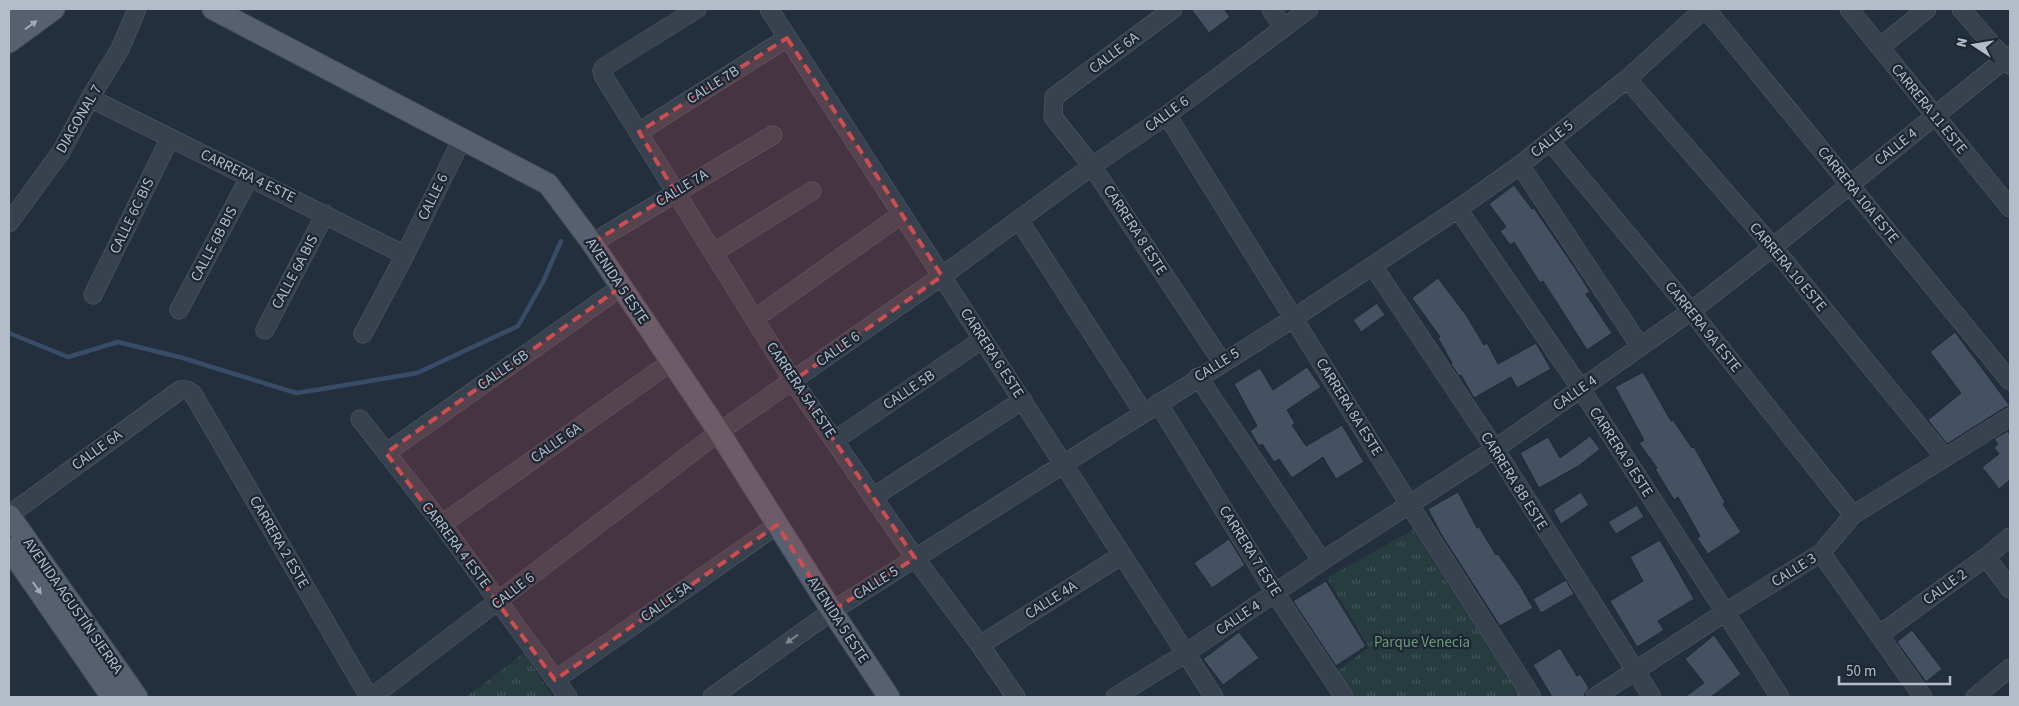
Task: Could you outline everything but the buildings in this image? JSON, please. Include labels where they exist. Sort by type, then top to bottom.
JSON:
[{"type":"main road","points":[[9,21],[26,9]]},
{"type":"main road","points":[[9,42],[54,9]]},
{"type":"main road","name":"AVENIDA 5 ESTE","points":[[212,9],[548,184],[592,243],[719,432],[883,695]]},
{"type":"main road","name":"AVENIDA AGUSTÍN SIERRA","points":[[9,515],[137,697]]},
{"type":"main road","name":"AVENIDA AGUSTÍN SIERRA","points":[[9,548],[112,697]]},
{"type":"street","name":"DIAGONAL 7","points":[[9,223],[61,152],[90,98],[120,50],[137,9]]},
{"type":"street","name":"CARRERA 5A ESTE","points":[[697,9],[604,67],[602,72],[793,381],[915,558],[1016,697]]},
{"type":"street","name":"CARRERA 6 ESTE","points":[[769,9],[1214,697]]},
{"type":"street","name":"CALLE 6A","points":[[1054,98],[1173,9]]},
{"type":"street","points":[[1270,9],[1283,27]]},
{"type":"street","name":"CALLE 6","points":[[371,697],[499,602],[719,432],[942,276],[1092,166],[1167,115],[1309,9]]},
{"type":"street","name":"CALLE 5","points":[[712,697],[832,611],[1198,377],[1294,318],[1458,209],[1520,165],[1627,79],[1705,9]]},
{"type":"street","name":"CARRERA 10A ESTE","points":[[1705,9],[2010,381]]},
{"type":"street","name":"CARRERA 11 ESTE","points":[[1849,9],[2010,208]]},
{"type":"street","points":[[1880,47],[1927,9]]},
{"type":"street","points":[[1961,9],[2009,60]]},
{"type":"street","name":"CALLE 7B","points":[[639,132],[787,38]]},
{"type":"street","name":"CALLE 4","points":[[1115,697],[1186,653],[1322,561],[1494,449],[1691,311],[1934,116],[2009,60]]},
{"type":"street","name":"CARRERA 10 ESTE","points":[[1627,79],[1773,247],[1945,458]]},
{"type":"street","name":"CARRERA 4 ESTE","points":[[90,98],[404,255]]},
{"type":"street","name":"CARRERA 8 ESTE","points":[[1054,98],[1053,117],[1092,166],[1222,362]]},
{"type":"street","name":"CARRERA 8A ESTE","points":[[1167,115],[1409,504],[1532,697]]},
{"type":"street","name":"CALLE 7A","points":[[592,243],[773,135]]},
{"type":"street","name":"CALLE 6C BIS","points":[[93,295],[170,138]]},
{"type":"street","name":"CALLE 6","points":[[363,334],[462,139]]},
{"type":"street","name":"CARRERA 9A ESTE","points":[[1550,141],[1691,311],[1852,515]]},
{"type":"street","points":[[1520,165],[1640,346]]},
{"type":"street","name":"CALLE 6B BIS","points":[[179,310],[249,178]]},
{"type":"street","points":[[713,253],[812,191]]},
{"type":"street","name":"CARRERA 9 ESTE","points":[[1458,209],[1581,389],[1780,697]]},
{"type":"street","name":"CALLE 6A BIS","points":[[265,330],[325,214]]},
{"type":"street","points":[[754,319],[902,214]]},
{"type":"street","name":"CARRERA 7 ESTE","points":[[1019,220],[1150,408],[1276,593],[1344,697]]},
{"type":"street","name":"CARRERA 8B ESTE","points":[[1373,266],[1494,449],[1652,697]]},
{"type":"street","name":"CALLE 6B","points":[[386,453],[621,287]]},
{"type":"street","name":"CALLE 5B","points":[[835,440],[983,339]]},
{"type":"street","name":"CALLE 6A","points":[[442,524],[671,362]]},
{"type":"street","points":[[1198,377],[1322,561]]},
{"type":"street","name":"CALLE 6A","points":[[9,515],[180,390],[187,390]]},
{"type":"street","name":"CARRERA 2 ESTE","points":[[187,390],[192,394],[371,697]]},
{"type":"street","points":[[873,498],[1023,400]]},
{"type":"street","name":"CALLE 3","points":[[1595,697],[1724,613],[1821,553],[1852,515],[2010,417]]},
{"type":"street","name":"CARRERA 4 ESTE","points":[[360,419],[442,524],[568,697]]},
{"type":"street","name":"CALLE 5A","points":[[555,680],[777,525]]},
{"type":"street","name":"CALLE 2","points":[[1879,635],[1986,557],[2010,537]]},
{"type":"street","points":[[1821,553],[1923,697]]},
{"type":"street","name":"CALLE 4A","points":[[980,645],[1122,555]]},
{"type":"street","points":[[1986,557],[2010,589]]},
{"type":"street","points":[[1975,697],[2010,668]]},
{"type":"highlighted area","points":[[787,38],[942,276],[793,381],[915,558],[832,611],[777,525],[555,680],[386,453],[621,287],[592,243],[675,192],[639,132]]},
{"type":"green space","name":"Parque Venecia","points":[[1413,530],[1521,697],[1356,697],[1338,671],[1369,647],[1327,578]]},
{"type":"green space","points":[[524,653],[553,697],[466,697]]},
{"type":"waterway","points":[[9,333],[68,357],[118,342],[183,358],[296,393],[322,389],[417,373],[518,326],[543,282],[561,241]]}]
